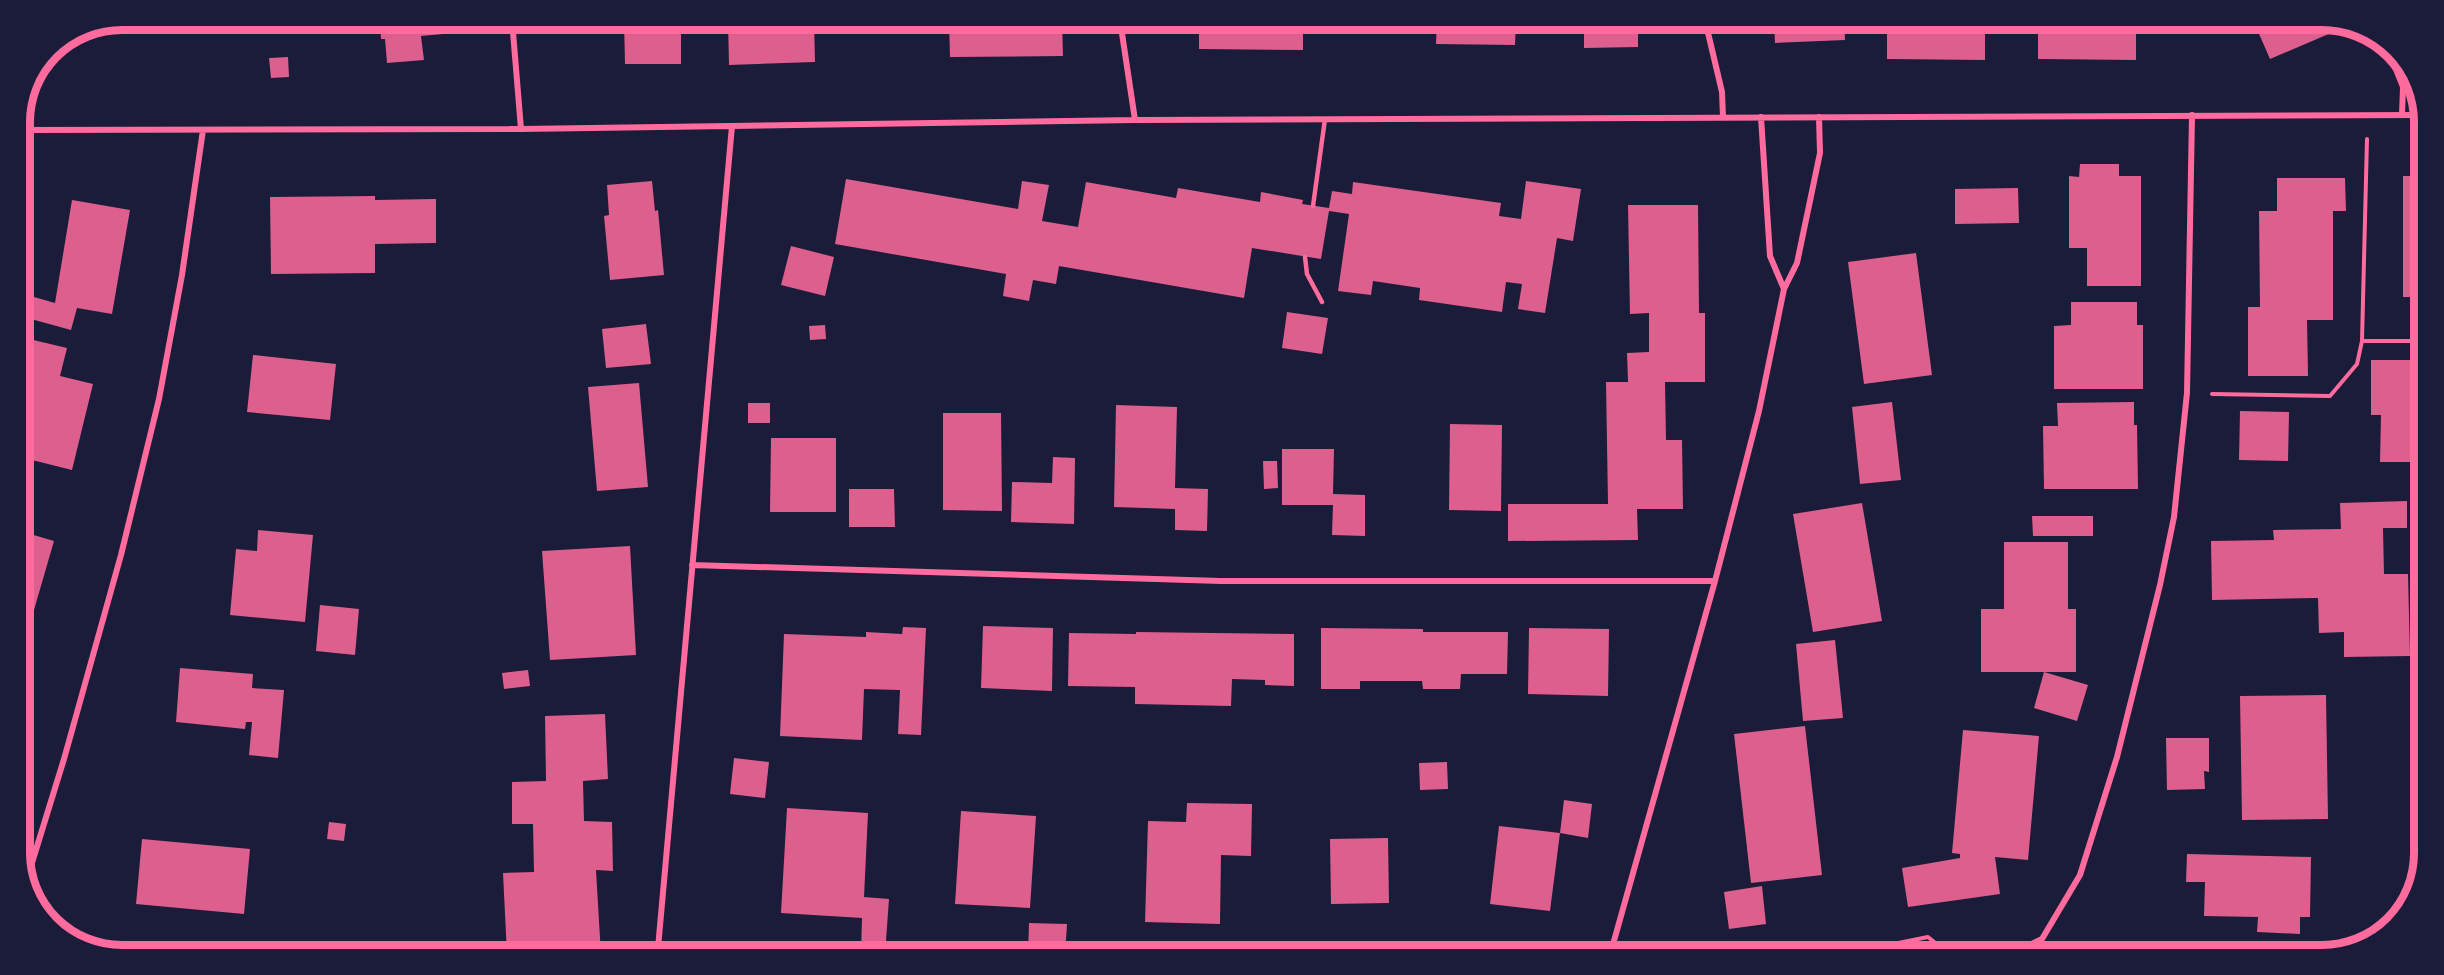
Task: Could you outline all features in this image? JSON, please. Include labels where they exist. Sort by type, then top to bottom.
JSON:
[{"type":"street","points":[[513,30],[521,129]]},
{"type":"street","points":[[1121,30],[1135,120]]},
{"type":"street","points":[[1707,30],[1722,92],[1723,117]]},
{"type":"street","points":[[2394,65],[2403,87],[2402,115]]},
{"type":"street","points":[[2030,945],[2042,939],[2080,875],[2117,757],[2174,517],[2187,393],[2192,115]]},
{"type":"street","points":[[30,130],[521,129],[1135,120],[2414,115]]},
{"type":"street","points":[[1761,117],[1770,256],[1784,289]]},
{"type":"street","points":[[1613,945],[1715,581],[1759,411],[1784,289],[1797,263],[1820,153],[1819,117]]},
{"type":"street","points":[[658,945],[732,126]]},
{"type":"street","points":[[31,866],[64,759],[121,555],[159,399],[182,275],[203,130]]},
{"type":"street","points":[[692,565],[1221,581],[1715,581]]},
{"type":"lane","points":[[1313,206],[1325,119]]},
{"type":"lane","points":[[1305,257],[1307,274],[1322,302]]},
{"type":"path","points":[[2233,395],[2330,396],[2357,364],[2361,340],[2365,154]]},
{"type":"path","points":[[2361,340],[2414,341]]},
{"type":"path","points":[[1891,945],[1928,937],[1937,945]]},
{"type":"building","points":[[381,30],[454,30],[454,33],[421,36],[424,60],[387,63],[385,39],[381,39]]},
{"type":"building","points":[[624,30],[681,30],[681,64],[625,64]]},
{"type":"building","points":[[728,30],[814,30],[815,62],[729,65]]},
{"type":"building","points":[[949,30],[1062,30],[1063,56],[950,57]]},
{"type":"building","points":[[1199,30],[1303,30],[1303,50],[1199,49]]},
{"type":"building","points":[[1437,30],[1516,30],[1515,45],[1436,44]]},
{"type":"building","points":[[1584,30],[1638,30],[1638,47],[1584,48]]},
{"type":"building","points":[[1774,30],[1844,30],[1845,40],[1775,43]]},
{"type":"building","points":[[1887,30],[1985,30],[1985,60],[1887,59]]},
{"type":"building","points":[[2038,30],[2136,30],[2136,60],[2038,59]]},
{"type":"building","points":[[2257,30],[2322,30],[2331,33],[2270,59]]},
{"type":"building","points":[[288,57],[289,77],[271,78],[269,58]]},
{"type":"building","points":[[2080,164],[2119,164],[2119,176],[2141,176],[2141,286],[2087,286],[2087,248],[2069,248],[2069,176],[2079,177]]},
{"type":"building","points":[[2403,176],[2414,176],[2414,297],[2403,297]]},
{"type":"building","points":[[2277,178],[2345,178],[2346,211],[2333,211],[2333,320],[2307,320],[2308,376],[2248,376],[2248,307],[2260,307],[2259,211],[2277,211]]},
{"type":"building","points":[[846,179],[1018,209],[1022,181],[1049,185],[1042,221],[1078,227],[1086,182],[1176,198],[1178,188],[1260,202],[1261,192],[1303,200],[1302,204],[1329,208],[1332,191],[1352,194],[1353,182],[1501,203],[1499,216],[1521,219],[1526,181],[1581,189],[1573,241],[1557,238],[1545,313],[1518,309],[1522,284],[1506,282],[1502,312],[1419,300],[1420,288],[1373,281],[1371,295],[1338,291],[1349,214],[1329,211],[1321,259],[1252,248],[1244,298],[1059,266],[1056,284],[1033,280],[1029,301],[1003,296],[1006,274],[835,244]]},
{"type":"building","points":[[652,181],[655,211],[658,210],[664,275],[610,280],[604,216],[609,215],[607,185]]},
{"type":"building","points":[[2018,188],[2019,223],[1955,224],[1955,189]]},
{"type":"building","points":[[375,196],[375,200],[436,199],[436,243],[375,244],[375,273],[271,274],[270,197]]},
{"type":"building","points":[[72,200],[130,210],[112,314],[77,308],[71,330],[30,319],[30,296],[55,303]]},
{"type":"building","points":[[1628,205],[1698,205],[1699,313],[1705,313],[1705,382],[1665,382],[1666,440],[1682,440],[1683,509],[1637,509],[1638,540],[1508,541],[1508,504],[1608,504],[1606,382],[1628,382],[1627,353],[1649,352],[1649,313],[1630,314]]},
{"type":"building","points":[[791,246],[834,257],[825,296],[781,285]]},
{"type":"building","points":[[1916,253],[1932,375],[1864,384],[1848,262]]},
{"type":"building","points":[[2071,302],[2137,302],[2137,325],[2143,325],[2143,389],[2054,389],[2054,326],[2071,325]]},
{"type":"building","points":[[1287,312],[1328,318],[1322,354],[1282,348]]},
{"type":"building","points":[[646,324],[651,364],[606,368],[602,329]]},
{"type":"building","points":[[825,325],[826,339],[810,340],[809,326]]},
{"type":"building","points":[[30,339],[67,348],[60,376],[93,384],[72,470],[30,460]]},
{"type":"building","points":[[253,355],[336,364],[330,420],[247,412]]},
{"type":"building","points":[[2371,360],[2414,360],[2414,462],[2380,462],[2381,415],[2371,415]]},
{"type":"building","points":[[639,383],[648,487],[597,491],[588,387]]},
{"type":"building","points":[[1892,402],[1901,480],[1860,484],[1852,407]]},
{"type":"building","points":[[2134,402],[2134,425],[2137,425],[2138,489],[2044,489],[2043,426],[2058,426],[2057,403]]},
{"type":"building","points":[[748,403],[770,403],[770,423],[748,423]]},
{"type":"building","points":[[1116,405],[1177,407],[1175,488],[1208,489],[1207,531],[1175,530],[1175,509],[1114,507]]},
{"type":"building","points":[[2240,411],[2289,412],[2288,461],[2239,460]]},
{"type":"building","points":[[943,413],[1001,413],[1002,511],[943,510]]},
{"type":"building","points":[[1450,424],[1502,425],[1501,511],[1449,510]]},
{"type":"building","points":[[771,438],[836,438],[836,512],[770,512]]},
{"type":"building","points":[[1282,449],[1334,449],[1333,494],[1365,495],[1365,536],[1332,535],[1333,505],[1282,505]]},
{"type":"building","points":[[1053,457],[1075,458],[1074,524],[1011,522],[1012,482],[1052,483]]},
{"type":"building","points":[[1263,461],[1277,461],[1278,488],[1264,489]]},
{"type":"building","points":[[849,489],[894,489],[895,527],[849,527]]},
{"type":"building","points":[[2407,501],[2407,528],[2383,528],[2384,574],[2408,574],[2410,656],[2344,657],[2344,632],[2319,633],[2318,598],[2212,600],[2211,541],[2274,540],[2273,530],[2341,529],[2340,503]]},
{"type":"building","points":[[1862,503],[1882,621],[1813,632],[1793,514]]},
{"type":"building","points":[[2032,516],[2093,516],[2093,536],[2033,536]]},
{"type":"building","points":[[258,530],[313,535],[305,622],[230,615],[236,549],[257,551]]},
{"type":"building","points":[[30,534],[54,541],[30,624]]},
{"type":"building","points":[[2004,542],[2068,542],[2068,609],[2076,609],[2076,672],[1981,672],[1981,609],[2004,609]]},
{"type":"building","points":[[630,546],[636,655],[550,660],[542,551]]},
{"type":"building","points":[[320,605],[359,609],[355,655],[316,651]]},
{"type":"building","points":[[983,626],[1053,628],[1052,691],[981,688]]},
{"type":"building","points":[[903,627],[926,628],[921,735],[898,734],[900,690],[864,689],[862,740],[780,736],[784,634],[866,637],[866,632],[902,634]]},
{"type":"building","points":[[1321,628],[1423,629],[1423,632],[1508,632],[1507,674],[1461,674],[1460,689],[1423,689],[1422,681],[1360,681],[1360,689],[1321,689]]},
{"type":"building","points":[[1529,628],[1609,629],[1608,696],[1528,694]]},
{"type":"building","points":[[1136,632],[1294,634],[1294,686],[1265,685],[1265,680],[1232,679],[1231,706],[1135,704],[1135,687],[1068,686],[1069,633],[1136,634]]},
{"type":"building","points":[[1835,640],[1843,718],[1803,721],[1796,644]]},
{"type":"building","points":[[180,668],[253,674],[252,688],[284,690],[278,758],[249,755],[252,722],[246,722],[245,729],[176,722]]},
{"type":"building","points":[[528,670],[530,686],[504,689],[502,673]]},
{"type":"building","points":[[2044,672],[2088,685],[2077,721],[2034,708]]},
{"type":"building","points":[[2326,695],[2328,819],[2242,820],[2240,696]]},
{"type":"building","points":[[605,714],[608,779],[583,781],[584,821],[612,822],[613,871],[596,870],[600,945],[507,945],[503,873],[534,872],[533,824],[512,824],[512,782],[546,781],[545,716]]},
{"type":"building","points":[[1805,726],[1822,875],[1751,883],[1734,734]]},
{"type":"building","points":[[1963,730],[2039,736],[2028,860],[1995,857],[2000,894],[1908,907],[1902,868],[1960,858],[1960,854],[1952,853]]},
{"type":"building","points":[[2166,738],[2209,738],[2209,772],[2204,771],[2205,789],[2167,790]]},
{"type":"building","points":[[734,758],[769,762],[765,798],[730,794]]},
{"type":"building","points":[[1447,762],[1448,789],[1420,790],[1419,763]]},
{"type":"building","points":[[1564,800],[1592,804],[1588,838],[1560,833]]},
{"type":"building","points":[[1187,803],[1252,804],[1251,856],[1221,855],[1220,924],[1145,922],[1148,821],[1186,822]]},
{"type":"building","points":[[787,808],[868,813],[864,897],[889,899],[886,945],[861,945],[862,918],[781,913]]},
{"type":"building","points":[[961,811],[1036,816],[1030,908],[955,904]]},
{"type":"building","points":[[329,822],[346,824],[344,841],[327,839]]},
{"type":"building","points":[[1499,826],[1560,833],[1550,911],[1490,904]]},
{"type":"building","points":[[1388,838],[1389,903],[1331,904],[1330,839]]},
{"type":"building","points":[[142,839],[250,849],[244,914],[136,904]]},
{"type":"building","points":[[2187,854],[2311,857],[2310,917],[2300,917],[2300,934],[2257,932],[2258,917],[2204,916],[2205,882],[2186,882]]},
{"type":"building","points":[[1762,886],[1766,924],[1729,929],[1724,892]]},
{"type":"building","points":[[1029,923],[1067,924],[1066,945],[1028,945]]}]
